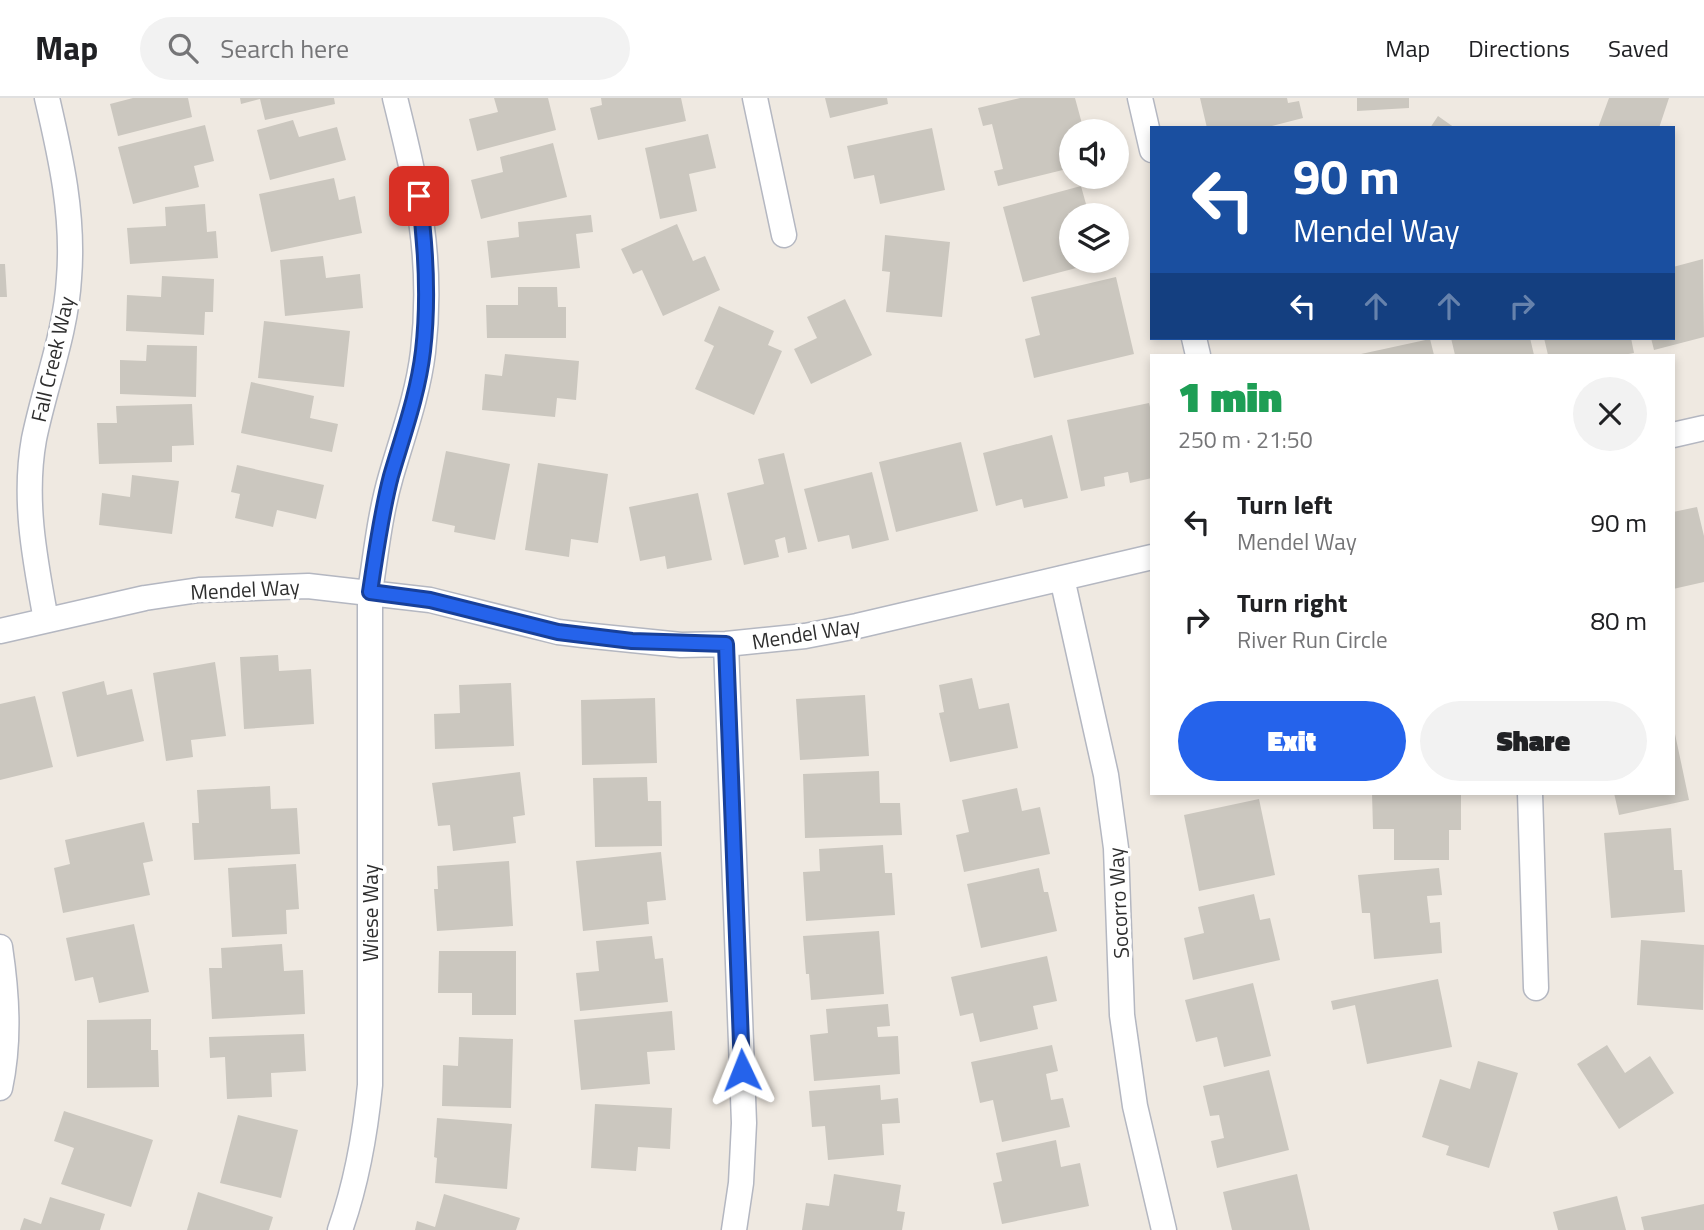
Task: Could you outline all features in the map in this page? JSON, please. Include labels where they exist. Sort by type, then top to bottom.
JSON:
[{"type":"street","name":"Fall Creek Way","points":[[46,620],[30,522],[31,469],[34,442],[61,335],[69,279],[70,221],[63,165],[47,98]]},
{"type":"street","name":"Wiese Way","points":[[340,1230],[354,1191],[365,1139],[370,1085],[370,592],[382,512],[413,405],[423,354],[427,301],[426,248],[419,196],[395,98]]},
{"type":"street","points":[[755,98],[784,235]]},
{"type":"street","points":[[1139,98],[1150,142]]},
{"type":"street","points":[[1675,435],[1704,428]]},
{"type":"street","name":"Mendel Way","points":[[0,631],[145,598],[200,590],[308,586],[430,600],[558,632],[632,641],[726,644],[805,636],[846,628],[1150,557]]},
{"type":"street","name":"Socorro Way","points":[[1062,578],[1106,775],[1116,848],[1122,1015],[1135,1106],[1164,1230]]},
{"type":"street","points":[[726,644],[744,1123],[741,1183],[734,1230]]},
{"type":"street","points":[[1530,795],[1536,988]]},
{"type":"street","points":[[0,947],[6,988],[7,1037],[0,1088]]},
{"type":"building","points":[[133,98],[188,98],[192,117],[118,136],[110,104]]},
{"type":"building","points":[[240,98],[334,98],[335,104],[265,120],[260,99],[241,104]]},
{"type":"building","points":[[494,98],[548,98],[556,130],[477,151],[469,119],[498,112]]},
{"type":"building","points":[[601,98],[681,98],[686,121],[598,140],[590,108],[602,105]]},
{"type":"building","points":[[825,98],[887,98],[888,104],[830,118]]},
{"type":"building","points":[[1020,98],[1075,98],[1081,119],[1059,119],[1059,171],[998,186],[994,171],[1003,169],[992,124],[983,126],[978,108]]},
{"type":"building","points":[[1200,98],[1287,98],[1288,103],[1299,101],[1303,118],[1272,126],[1207,126]]},
{"type":"building","points":[[1357,98],[1409,98],[1409,108],[1357,111]]},
{"type":"building","points":[[1609,98],[1669,98],[1660,126],[1599,126]]},
{"type":"building","points":[[1438,116],[1452,126],[1431,126]]},
{"type":"building","points":[[293,120],[299,137],[337,127],[346,160],[270,180],[257,130]]},
{"type":"building","points":[[205,125],[214,161],[194,166],[199,187],[133,204],[118,147]]},
{"type":"building","points":[[932,128],[945,190],[880,204],[874,175],[854,179],[847,146]]},
{"type":"building","points":[[708,134],[716,168],[689,174],[697,211],[660,219],[645,148]]},
{"type":"building","points":[[553,143],[567,197],[481,219],[471,180],[503,172],[500,157]]},
{"type":"building","points":[[334,178],[339,200],[355,196],[362,233],[271,252],[259,194]]},
{"type":"building","points":[[1070,189],[1082,189],[1086,203],[1059,203],[1059,273],[1023,282],[1003,207]]},
{"type":"building","points":[[205,204],[207,232],[216,231],[218,258],[130,264],[127,228],[166,226],[165,207]]},
{"type":"building","points":[[591,215],[593,232],[576,234],[580,268],[491,278],[487,241],[519,237],[518,222]]},
{"type":"building","points":[[677,224],[693,261],[705,256],[720,290],[663,316],[642,270],[633,274],[621,249]]},
{"type":"building","points":[[885,235],[950,242],[942,317],[886,312],[890,272],[882,271]]},
{"type":"building","points":[[323,256],[326,278],[360,274],[363,308],[285,316],[280,260]]},
{"type":"building","points":[[1703,259],[1704,337],[1654,350],[1652,340],[1675,340],[1675,266]]},
{"type":"building","points":[[0,264],[5,264],[7,297],[0,297]]},
{"type":"building","points":[[162,276],[214,279],[213,312],[205,312],[204,335],[126,331],[127,295],[161,297]]},
{"type":"building","points":[[1116,277],[1134,354],[1034,378],[1025,339],[1040,335],[1031,297]]},
{"type":"building","points":[[518,287],[557,287],[558,307],[566,307],[566,338],[487,338],[486,305],[518,305]]},
{"type":"building","points":[[845,299],[872,355],[811,384],[794,349],[817,338],[807,317]]},
{"type":"building","points":[[719,306],[774,331],[768,345],[782,351],[754,415],[695,389],[714,346],[704,341]]},
{"type":"building","points":[[264,321],[350,331],[344,387],[258,378]]},
{"type":"building","points":[[1430,340],[1434,354],[1361,354]]},
{"type":"building","points":[[1451,340],[1530,340],[1534,354],[1455,354]]},
{"type":"building","points":[[1544,340],[1631,340],[1634,353],[1628,354],[1548,354]]},
{"type":"building","points":[[147,345],[197,346],[196,397],[120,394],[120,360],[146,361]]},
{"type":"building","points":[[505,354],[579,361],[576,400],[557,398],[555,417],[482,410],[485,374],[502,376]]},
{"type":"building","points":[[251,382],[314,396],[310,418],[338,424],[332,452],[241,433]]},
{"type":"building","points":[[1149,403],[1150,478],[1130,483],[1128,472],[1104,477],[1105,486],[1081,491],[1067,420]]},
{"type":"building","points":[[192,404],[194,445],[172,446],[172,462],[99,464],[97,423],[117,423],[116,406]]},
{"type":"building","points":[[1052,435],[1068,498],[1024,508],[1022,499],[996,506],[983,453]]},
{"type":"building","points":[[961,442],[978,511],[896,532],[879,462]]},
{"type":"building","points":[[446,451],[510,464],[495,540],[454,532],[455,526],[432,521]]},
{"type":"building","points":[[784,453],[807,549],[788,553],[785,537],[775,540],[779,557],[744,565],[727,493],[764,484],[758,459]]},
{"type":"building","points":[[538,463],[608,474],[598,543],[571,539],[569,557],[525,550]]},
{"type":"building","points":[[237,465],[324,485],[316,519],[277,510],[273,527],[235,518],[240,494],[231,492]]},
{"type":"building","points":[[872,472],[889,540],[852,549],[849,535],[818,542],[804,489]]},
{"type":"building","points":[[132,475],[179,481],[172,534],[99,525],[102,493],[130,497]]},
{"type":"building","points":[[698,493],[712,560],[667,569],[665,556],[640,561],[629,507]]},
{"type":"building","points":[[1697,507],[1704,536],[1704,582],[1675,589],[1675,512]]},
{"type":"building","points":[[278,655],[279,671],[311,669],[314,724],[244,729],[240,657]]},
{"type":"building","points":[[215,662],[226,736],[191,740],[193,757],[166,761],[153,673]]},
{"type":"building","points":[[972,678],[979,709],[1009,703],[1018,748],[950,762],[939,713],[944,712],[939,685]]},
{"type":"building","points":[[104,681],[107,695],[132,689],[144,741],[77,757],[62,692]]},
{"type":"building","points":[[511,683],[514,746],[435,749],[434,714],[460,713],[459,685]]},
{"type":"building","points":[[865,695],[869,756],[800,760],[796,699]]},
{"type":"building","points":[[35,696],[53,767],[0,780],[0,704]]},
{"type":"building","points":[[655,698],[657,763],[582,765],[581,700]]},
{"type":"building","points":[[1675,734],[1689,800],[1619,815],[1614,795],[1675,795]]},
{"type":"building","points":[[879,771],[880,803],[900,803],[902,835],[805,838],[803,774]]},
{"type":"building","points":[[520,772],[525,815],[513,817],[516,843],[453,851],[450,825],[438,826],[432,783]]},
{"type":"building","points":[[647,777],[648,801],[661,801],[662,846],[595,847],[593,778]]},
{"type":"building","points":[[270,786],[271,809],[297,808],[300,854],[194,860],[192,823],[199,823],[197,790]]},
{"type":"building","points":[[1017,788],[1022,811],[1040,807],[1050,854],[964,872],[956,835],[969,832],[962,800]]},
{"type":"building","points":[[1372,795],[1461,795],[1461,830],[1449,830],[1449,860],[1394,860],[1394,829],[1373,829]]},
{"type":"building","points":[[1259,799],[1275,875],[1199,891],[1184,815]]},
{"type":"building","points":[[144,822],[153,861],[143,863],[150,895],[63,913],[54,868],[70,864],[65,840]]},
{"type":"building","points":[[1671,828],[1674,870],[1682,870],[1685,912],[1611,918],[1604,833]]},
{"type":"building","points":[[883,845],[885,873],[892,873],[895,915],[806,921],[803,872],[820,871],[819,849]]},
{"type":"building","points":[[661,852],[666,900],[647,902],[649,924],[583,931],[576,861]]},
{"type":"building","points":[[509,861],[513,926],[437,931],[434,889],[438,889],[437,866]]},
{"type":"building","points":[[296,864],[299,909],[286,910],[287,934],[232,937],[228,868]]},
{"type":"building","points":[[1039,868],[1057,931],[981,948],[967,884]]},
{"type":"building","points":[[1439,868],[1442,895],[1427,896],[1430,923],[1440,922],[1442,953],[1374,959],[1370,913],[1362,913],[1358,875]]},
{"type":"building","points":[[1254,894],[1260,920],[1270,918],[1280,960],[1193,980],[1184,938],[1204,933],[1198,907]]},
{"type":"building","points":[[134,924],[149,992],[99,1003],[93,977],[75,981],[66,938]]},
{"type":"building","points":[[879,931],[884,994],[811,1000],[803,936]]},
{"type":"building","points":[[652,936],[655,959],[663,958],[668,1002],[580,1011],[576,973],[599,971],[596,941]]},
{"type":"building","points":[[1641,940],[1704,945],[1703,1010],[1637,1005]]},
{"type":"building","points":[[282,944],[284,971],[303,970],[305,1014],[212,1019],[209,968],[222,968],[221,948]]},
{"type":"building","points":[[439,951],[516,951],[516,1015],[472,1015],[472,993],[438,993]]},
{"type":"building","points":[[1047,956],[1057,1001],[1033,1006],[1038,1029],[980,1042],[973,1013],[960,1016],[951,977]]},
{"type":"building","points":[[1438,979],[1452,1047],[1367,1064],[1355,1005],[1333,1010],[1331,1001]]},
{"type":"building","points":[[1253,983],[1271,1056],[1224,1067],[1217,1037],[1196,1042],[1185,1000]]},
{"type":"building","points":[[888,1004],[890,1026],[877,1027],[878,1037],[898,1036],[900,1074],[814,1081],[810,1035],[828,1033],[826,1009]]},
{"type":"building","points":[[672,1011],[675,1050],[647,1052],[650,1084],[581,1090],[574,1020]]},
{"type":"building","points":[[151,1019],[151,1050],[158,1050],[159,1087],[87,1088],[87,1020]]},
{"type":"building","points":[[304,1034],[306,1071],[271,1073],[272,1097],[227,1099],[225,1057],[210,1058],[209,1037]]},
{"type":"building","points":[[459,1037],[513,1039],[511,1108],[442,1106],[443,1065],[458,1066]]},
{"type":"building","points":[[1052,1045],[1058,1071],[1046,1074],[1051,1100],[1063,1098],[1070,1127],[1002,1142],[993,1100],[980,1103],[971,1062]]},
{"type":"building","points":[[1607,1045],[1625,1073],[1650,1056],[1674,1093],[1619,1129],[1577,1064]]},
{"type":"building","points":[[1478,1061],[1518,1073],[1489,1168],[1446,1155],[1449,1146],[1422,1137],[1440,1079],[1470,1089]]},
{"type":"building","points":[[1269,1070],[1289,1150],[1217,1168],[1211,1141],[1224,1138],[1219,1115],[1210,1116],[1203,1086]]},
{"type":"building","points":[[880,1085],[881,1100],[898,1098],[900,1123],[882,1124],[884,1155],[828,1160],[825,1126],[812,1127],[809,1091]]},
{"type":"building","points":[[595,1104],[672,1108],[670,1149],[638,1147],[636,1171],[591,1168]]},
{"type":"building","points":[[64,1111],[153,1140],[131,1207],[61,1184],[74,1148],[54,1141]]},
{"type":"building","points":[[238,1115],[298,1130],[281,1198],[220,1183]]},
{"type":"building","points":[[437,1118],[512,1124],[507,1189],[435,1183]]},
{"type":"building","points":[[1056,1140],[1061,1167],[1080,1163],[1089,1206],[1002,1224],[993,1183],[1002,1181],[996,1153]]},
{"type":"building","points":[[834,1174],[901,1185],[897,1211],[905,1212],[902,1230],[802,1230],[806,1203],[829,1206]]},
{"type":"building","points":[[1297,1174],[1310,1230],[1232,1230],[1223,1192]]},
{"type":"building","points":[[198,1192],[273,1217],[269,1230],[187,1230]]},
{"type":"building","points":[[444,1194],[520,1218],[516,1230],[415,1230],[417,1221],[435,1227]]},
{"type":"building","points":[[1617,1196],[1626,1230],[1558,1230],[1553,1212]]},
{"type":"building","points":[[50,1197],[105,1214],[100,1230],[20,1230],[24,1218],[41,1224]]},
{"type":"building","points":[[1704,1204],[1704,1230],[1644,1230],[1641,1217]]},
{"type":"route","points":[[419,196],[426,248],[427,301],[423,354],[413,405],[380,524],[370,592],[430,600],[558,632],[681,645],[726,644],[742,1070]]}]
